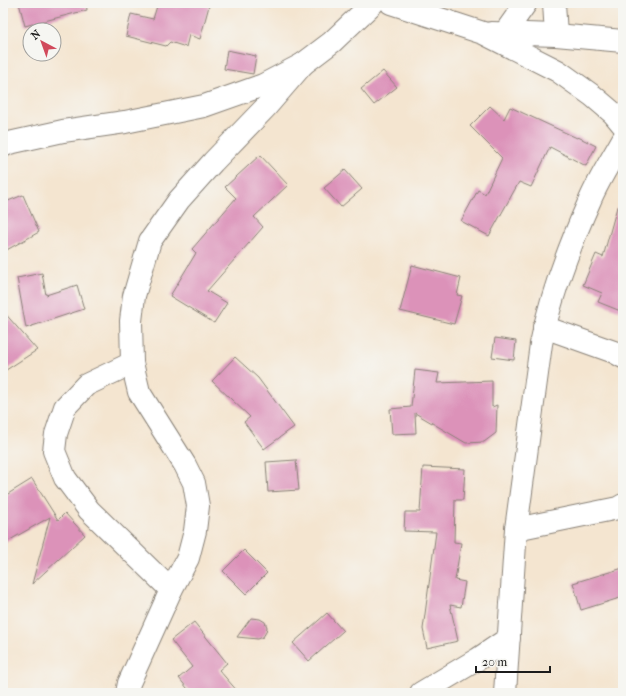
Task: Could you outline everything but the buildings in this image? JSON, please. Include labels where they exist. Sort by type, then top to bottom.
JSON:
[{"type":"street","points":[[3,146],[9,143],[63,131],[125,122],[204,106],[263,85],[303,64],[332,42],[373,3]]},
{"type":"street","points":[[391,3],[493,33],[558,71],[593,96],[613,113],[623,125]]},
{"type":"street","points":[[493,33],[526,3]]},
{"type":"street","points":[[554,3],[556,35]]},
{"type":"street","points":[[493,33],[556,35],[623,41]]},
{"type":"street","points":[[127,693],[129,683],[171,590],[188,558],[195,531],[198,506],[194,483],[185,465],[139,392],[132,363],[132,314],[134,296],[150,241],[179,200],[266,107],[303,64]]},
{"type":"street","points":[[505,693],[516,529],[544,327],[559,277],[590,199],[623,139]]},
{"type":"street","points":[[544,327],[614,352],[623,357]]},
{"type":"street","points":[[132,363],[86,385],[65,407],[56,434],[54,451],[65,478],[89,510],[171,590]]},
{"type":"street","points":[[516,529],[618,508],[623,505]]},
{"type":"street","points":[[421,693],[478,659],[509,638]]}]
